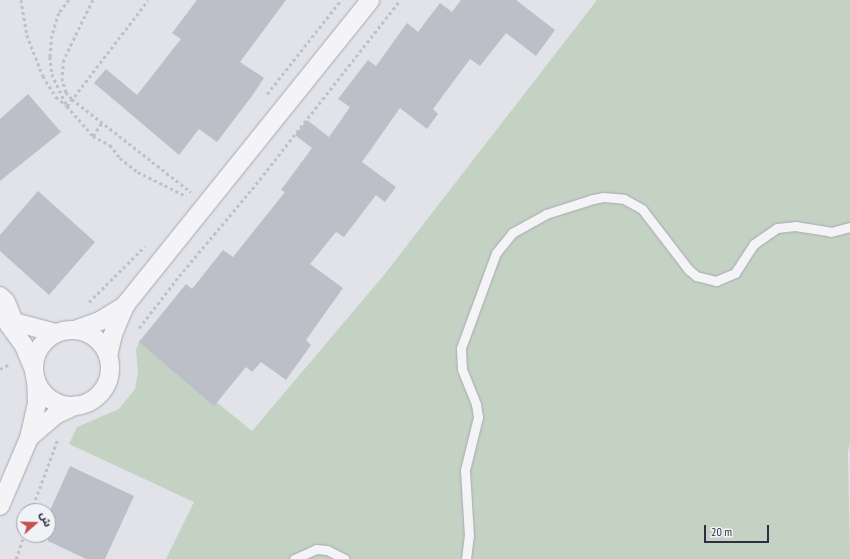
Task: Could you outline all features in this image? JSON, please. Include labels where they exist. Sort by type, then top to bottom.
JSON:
[{"type":"street","points":[[29,438],[46,422],[76,405],[87,402],[104,388],[110,367],[108,356],[112,334],[126,304],[181,239],[370,0]]},
{"type":"street","points":[[3,299],[14,322],[56,333],[75,330],[100,321],[126,304]]},
{"type":"street","points":[[3,299],[9,325],[24,346],[35,374],[48,397],[66,405],[76,405]]},
{"type":"street","points":[[75,330],[95,339],[108,356]]},
{"type":"street","points":[[0,506],[29,438],[37,404],[35,374],[40,347],[56,333]]},
{"type":"lane","points":[[466,559],[469,536],[465,470],[478,417],[476,404],[462,369],[461,348],[496,253],[512,233],[546,214],[593,199],[603,197],[624,199],[642,209],[688,269],[696,276],[716,281],[735,273],[754,244],[777,228],[795,226],[831,232],[850,227]]},
{"type":"lane","points":[[294,559],[316,549],[327,550],[345,559]]},
{"type":"path","points":[[21,0],[27,35],[43,76],[56,97],[93,136],[110,145],[120,158],[149,179],[188,198]]},
{"type":"path","points":[[66,106],[52,74],[50,57],[52,36],[59,13],[70,0]]},
{"type":"path","points":[[93,0],[71,42],[62,69],[64,85],[72,99],[192,193],[183,203]]},
{"type":"path","points":[[66,106],[148,0]]},
{"type":"path","points":[[138,330],[179,276],[252,189],[400,0]]},
{"type":"path","points":[[93,136],[102,122]]},
{"type":"path","points":[[100,321],[86,305],[147,244]]},
{"type":"path","points":[[35,503],[59,439]]},
{"type":"path","points":[[16,559],[21,543]]},
{"type":"green space","points":[[597,0],[850,0],[850,441],[848,453],[850,559],[166,559],[194,502],[69,444],[77,427],[119,409],[135,389],[138,373],[136,350],[140,339],[252,431],[384,275]]},
{"type":"building","points":[[197,0],[286,0],[240,62],[264,78],[252,96],[217,142],[199,129],[179,155],[94,83],[106,69],[137,95],[181,39],[172,33]]},
{"type":"building","points":[[461,0],[516,0],[555,30],[536,56],[506,33],[480,66],[470,59],[433,109],[438,114],[427,129],[400,108],[362,162],[396,187],[385,202],[376,195],[344,237],[336,232],[310,264],[343,288],[306,340],[311,345],[286,380],[261,362],[252,372],[246,367],[214,406],[139,342],[186,284],[192,289],[223,250],[233,257],[285,192],[281,190],[312,148],[295,135],[307,120],[329,137],[350,107],[338,99],[368,60],[376,66],[407,23],[418,32],[440,3],[452,12]]},
{"type":"building","points":[[28,94],[61,132],[0,181],[0,119]]},
{"type":"building","points":[[38,191],[95,242],[49,295],[0,251],[0,235]]},
{"type":"building","points":[[70,466],[134,496],[105,559],[86,559],[52,543],[56,543],[56,503],[53,503]]}]
